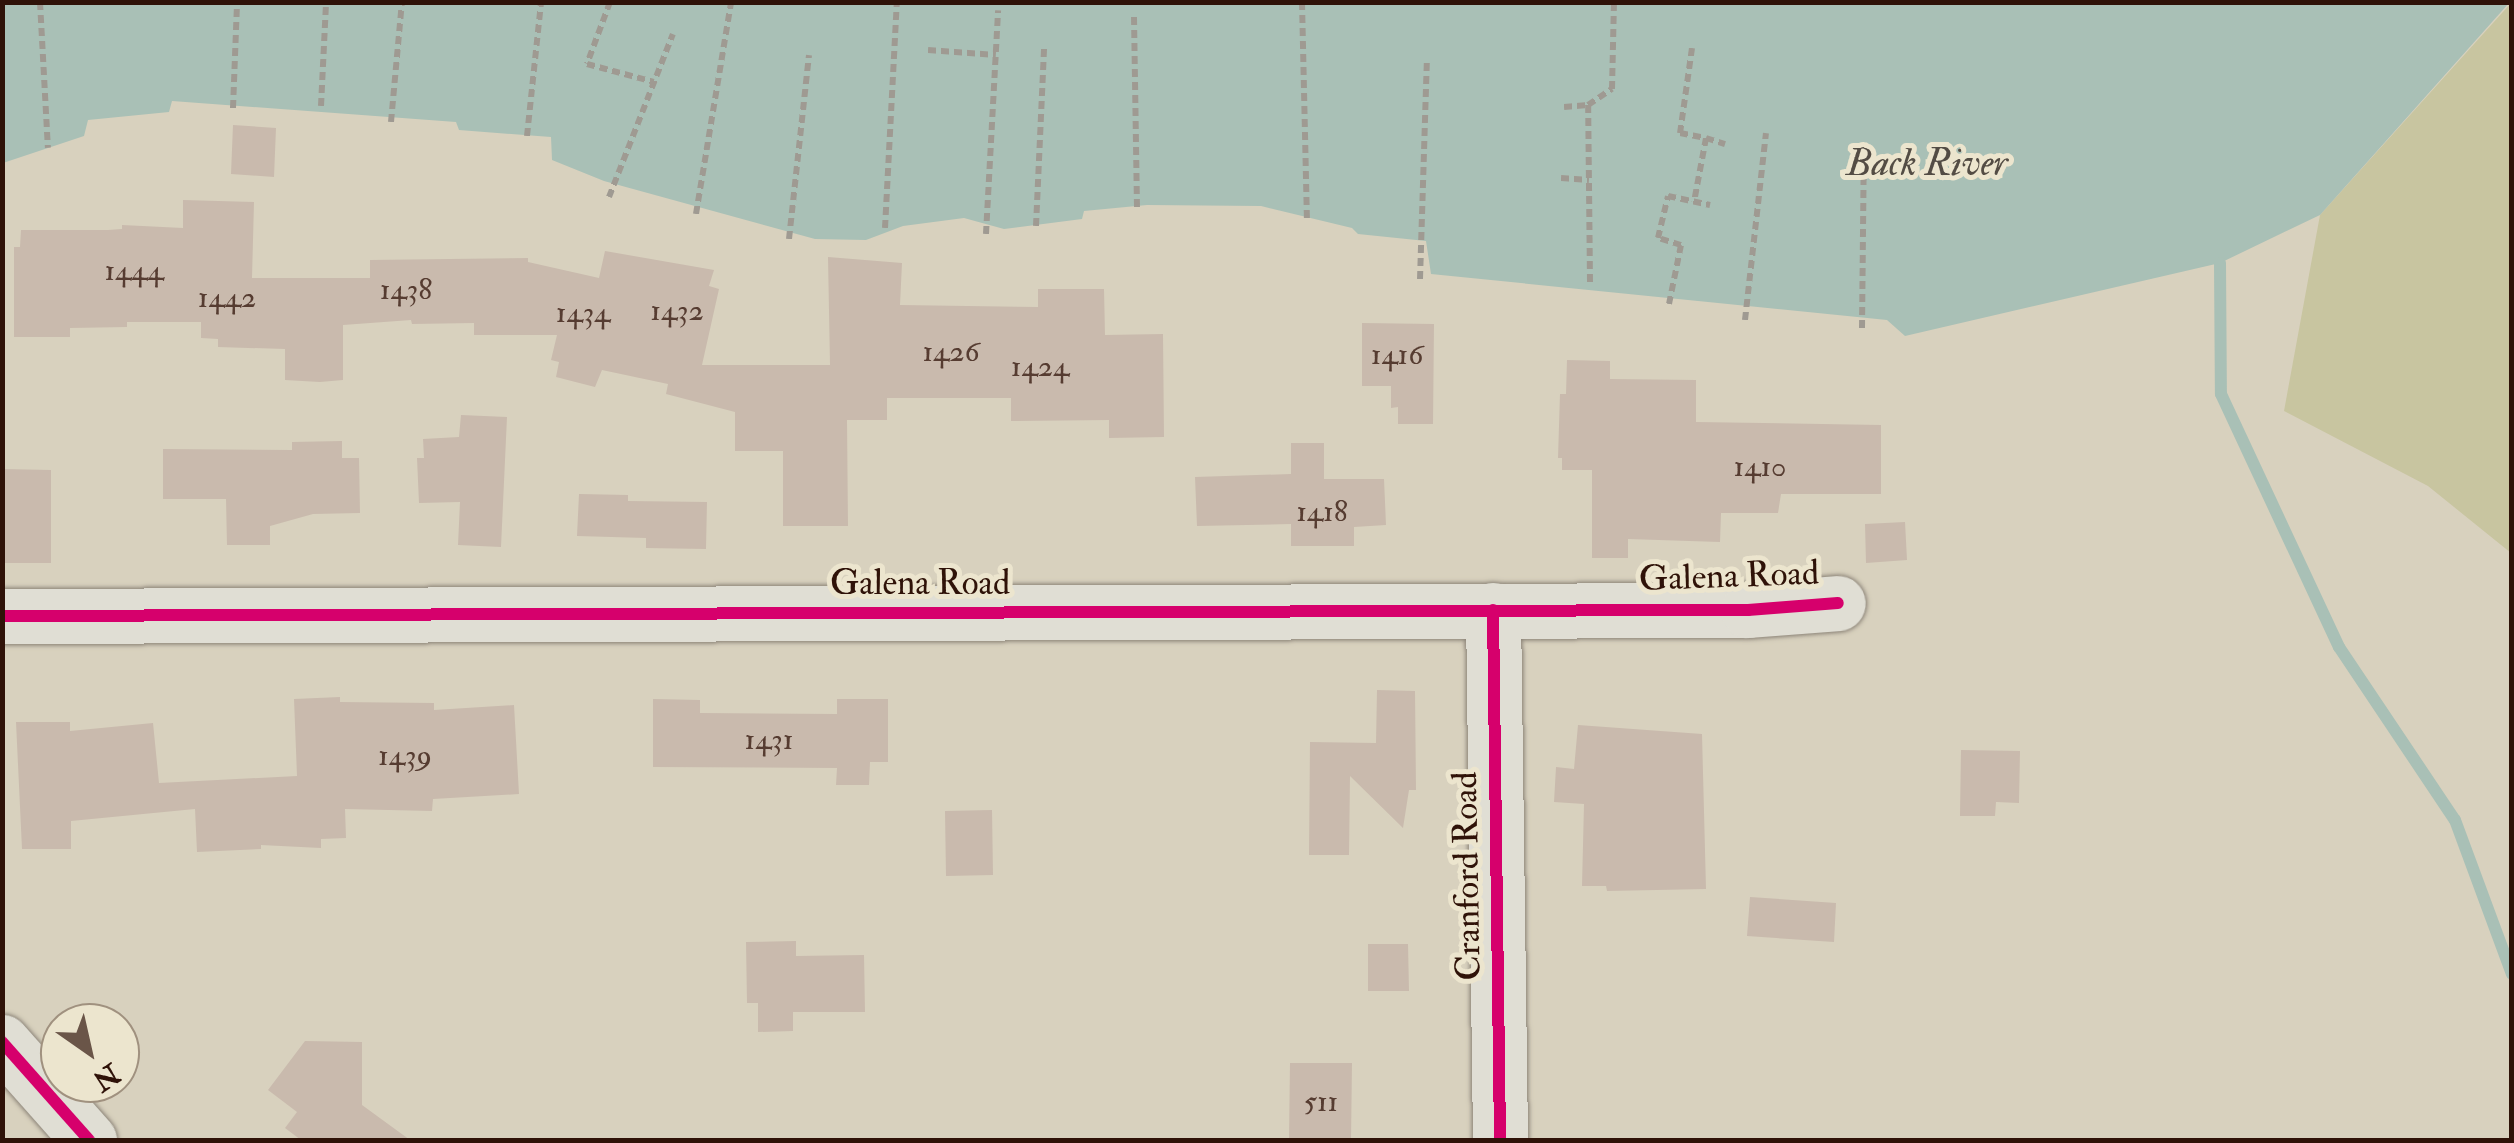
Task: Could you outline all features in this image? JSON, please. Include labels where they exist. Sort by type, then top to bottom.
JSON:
[{"type":"street","name":"Galena Road","points":[[2,616],[1748,610],[1838,602]]},
{"type":"street","name":"Cranford Road","points":[[1493,610],[1500,1140]]},
{"type":"street","points":[[2,1042],[90,1140]]},
{"type":"path","points":[[40,2],[48,148]]},
{"type":"path","points":[[232,108],[237,2]]},
{"type":"path","points":[[320,106],[326,2]]},
{"type":"path","points":[[392,122],[402,2]]},
{"type":"path","points":[[527,136],[541,2]]},
{"type":"path","points":[[610,2],[587,64],[654,82]]},
{"type":"path","points":[[696,214],[731,2]]},
{"type":"path","points":[[885,228],[896,2]]},
{"type":"path","points":[[1302,2],[1307,222]]},
{"type":"path","points":[[1564,106],[1588,106],[1612,88],[1614,2]]},
{"type":"path","points":[[986,234],[998,10]]},
{"type":"path","points":[[1134,18],[1137,209]]},
{"type":"path","points":[[609,197],[673,34]]},
{"type":"path","points":[[1036,226],[1044,48]]},
{"type":"path","points":[[1692,48],[1680,133],[1725,144]]},
{"type":"path","points":[[928,50],[996,55]]},
{"type":"path","points":[[789,239],[809,55]]},
{"type":"path","points":[[1420,279],[1428,60]]},
{"type":"path","points":[[1588,106],[1590,282]]},
{"type":"path","points":[[1746,320],[1766,133]]},
{"type":"path","points":[[1694,202],[1706,138]]},
{"type":"path","points":[[1862,328],[1864,151]]},
{"type":"path","points":[[1560,178],[1589,180]]},
{"type":"path","points":[[1669,304],[1681,245],[1658,238],[1668,196],[1710,205]]},
{"type":"shaded area","points":[[2511,3],[2511,553],[2428,486],[2284,411],[2320,215]]},
{"type":"water","name":"Back River","points":[[2,3],[2509,3],[2320,215],[2220,263],[1905,336],[1887,320],[1431,274],[1426,241],[1358,234],[1352,228],[1261,206],[1147,205],[1084,211],[1082,219],[1004,229],[964,218],[903,226],[866,240],[815,239],[604,181],[552,160],[551,137],[459,130],[456,122],[172,101],[169,112],[88,120],[84,136],[3,163]]},
{"type":"building","points":[[233,125],[276,128],[274,177],[231,174]]},
{"type":"building","points":[[183,200],[254,202],[252,278],[370,278],[370,260],[528,258],[528,262],[599,278],[605,251],[714,270],[709,286],[719,289],[702,365],[830,365],[828,257],[902,263],[900,305],[1038,307],[1038,289],[1104,289],[1105,335],[1163,334],[1164,437],[1109,438],[1109,420],[1011,421],[1011,398],[887,398],[887,420],[847,420],[848,526],[783,526],[783,451],[735,451],[735,412],[666,394],[668,384],[602,370],[595,387],[556,377],[559,362],[551,360],[557,335],[474,335],[474,323],[412,324],[411,320],[343,325],[343,380],[320,382],[285,380],[285,349],[218,347],[218,339],[201,338],[201,322],[127,322],[127,327],[70,328],[70,337],[14,337],[14,247],[20,247],[21,230],[108,230],[122,229],[122,225],[183,228]]},
{"type":"building","points":[[1362,323],[1434,324],[1433,424],[1398,424],[1398,407],[1391,408],[1391,386],[1362,386]]},
{"type":"building","points":[[1567,360],[1610,361],[1610,379],[1696,380],[1696,422],[1881,425],[1881,494],[1781,494],[1778,513],[1721,513],[1720,542],[1628,539],[1628,558],[1592,558],[1592,470],[1562,470],[1562,458],[1558,458],[1560,394],[1566,394]]},
{"type":"building","points":[[461,415],[507,417],[501,547],[458,545],[460,502],[419,503],[417,458],[424,458],[423,439],[459,437]]},
{"type":"building","points":[[342,441],[342,458],[359,458],[360,513],[313,514],[270,526],[270,545],[227,545],[226,499],[163,499],[163,449],[292,450],[292,442]]},
{"type":"building","points":[[1291,443],[1324,443],[1324,479],[1384,479],[1386,525],[1354,527],[1354,546],[1291,546],[1291,524],[1197,526],[1195,477],[1291,474]]},
{"type":"building","points":[[2,469],[51,470],[51,563],[2,563]]},
{"type":"building","points":[[579,494],[628,495],[628,501],[707,502],[706,549],[646,548],[646,538],[577,536]]},
{"type":"building","points":[[1905,522],[1907,560],[1866,563],[1865,524]]},
{"type":"building","points":[[1377,690],[1415,691],[1416,790],[1409,790],[1403,828],[1350,776],[1349,855],[1309,855],[1310,742],[1376,743]]},
{"type":"building","points":[[340,697],[340,702],[434,703],[434,710],[514,705],[519,794],[433,799],[432,811],[345,809],[346,838],[321,839],[321,848],[261,845],[261,849],[197,852],[195,809],[71,821],[71,849],[22,849],[16,722],[70,722],[70,731],[153,723],[159,783],[297,776],[294,699]]},
{"type":"building","points":[[653,699],[700,700],[700,713],[837,714],[837,699],[888,699],[888,762],[870,762],[869,785],[836,785],[837,768],[653,767]]},
{"type":"building","points":[[1578,725],[1702,734],[1706,889],[1607,891],[1606,886],[1582,886],[1584,804],[1554,802],[1556,767],[1574,769]]},
{"type":"building","points":[[1961,750],[2020,751],[2019,803],[1996,802],[1995,816],[1960,816]]},
{"type":"building","points":[[992,810],[993,875],[946,876],[945,811]]},
{"type":"building","points":[[1750,897],[1836,903],[1834,942],[1747,936]]},
{"type":"building","points":[[796,941],[796,956],[864,955],[865,1012],[793,1012],[793,1031],[758,1032],[758,1003],[747,1003],[746,942]]},
{"type":"building","points":[[1368,944],[1408,944],[1409,991],[1368,991]]},
{"type":"building","points":[[305,1041],[362,1042],[362,1105],[410,1140],[301,1140],[285,1128],[297,1112],[268,1090]]},
{"type":"building","points":[[1290,1063],[1352,1063],[1351,1140],[1289,1140]]},
{"type":"waterway","points":[[2220,263],[2221,394],[2339,647],[2455,820],[2512,974]]},
{"type":"cycle path","points":[[2,616],[1748,610],[1838,603]]},
{"type":"cycle path","points":[[1493,610],[1500,1140]]},
{"type":"cycle path","points":[[2,1042],[89,1140]]}]
